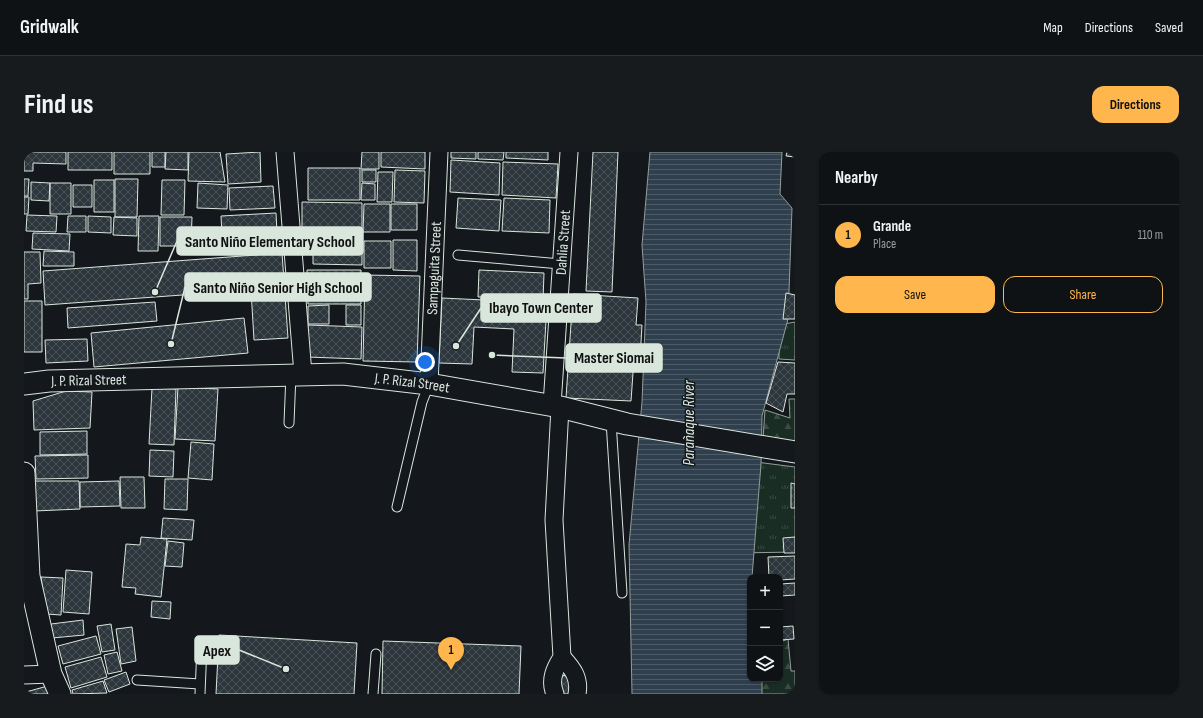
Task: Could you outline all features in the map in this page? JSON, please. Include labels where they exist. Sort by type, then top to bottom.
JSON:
[{"type":"street","points":[[285,152],[293,272],[297,374]]},
{"type":"street","name":"Sampaguita Street","points":[[429,384],[439,152]]},
{"type":"street","name":"Dahlia Street","points":[[562,657],[554,520],[561,264],[569,152]]},
{"type":"street","name":"J. P. Rizal Street","points":[[24,384],[49,381],[343,374],[429,384],[556,406],[619,422],[791,452]]},
{"type":"street","points":[[24,473],[29,576],[51,674],[60,694]]},
{"type":"street","points":[[555,694],[552,683],[555,668],[562,657],[574,670],[579,684],[578,694]]},
{"type":"street","points":[[24,675],[51,674]]},
{"type":"lane","points":[[458,255],[561,264]]},
{"type":"lane","points":[[289,423],[297,374]]},
{"type":"lane","points":[[397,507],[422,402],[429,384]]},
{"type":"lane","points":[[619,422],[622,593]]},
{"type":"lane","points":[[200,694],[202,646]]},
{"type":"lane","points":[[373,694],[376,654]]},
{"type":"lane","points":[[137,680],[200,684]]},
{"type":"green space","points":[[795,322],[795,360],[779,359],[779,325]]},
{"type":"green space","points":[[789,399],[795,399],[795,445],[763,439],[765,410],[790,418]]},
{"type":"green space","points":[[756,462],[795,467],[795,552],[738,553]]},
{"type":"green space","points":[[788,639],[791,671],[795,671],[795,694],[760,694],[758,682],[783,682],[783,641]]},
{"type":"water","name":"Parañaque River","points":[[650,152],[782,152],[780,194],[792,208],[788,319],[762,416],[761,464],[752,574],[747,574],[747,682],[762,682],[762,694],[632,694],[629,545],[642,402],[646,302],[642,245]]},
{"type":"building","points":[[24,152],[66,152],[66,164],[33,163],[33,171],[24,171]]},
{"type":"building","points":[[68,152],[112,152],[112,170],[68,170]]},
{"type":"building","points":[[114,152],[150,152],[150,174],[114,174]]},
{"type":"building","points":[[152,152],[165,152],[165,167],[152,167]]},
{"type":"building","points":[[166,152],[188,152],[188,170],[165,169]]},
{"type":"building","points":[[189,152],[220,152],[225,182],[188,181]]},
{"type":"building","points":[[260,152],[261,182],[228,184],[226,154]]},
{"type":"building","points":[[362,152],[379,152],[379,169],[361,169]]},
{"type":"building","points":[[381,152],[425,152],[425,169],[381,167]]},
{"type":"building","points":[[451,152],[476,152],[476,159],[451,158]]},
{"type":"building","points":[[478,152],[504,152],[503,160],[478,159]]},
{"type":"building","points":[[506,152],[548,152],[548,160],[506,158]]},
{"type":"building","points":[[593,152],[618,152],[612,292],[586,291]]},
{"type":"building","points":[[787,152],[795,152],[795,157],[786,156]]},
{"type":"building","points":[[451,160],[500,163],[499,195],[450,192]]},
{"type":"building","points":[[503,162],[558,164],[556,198],[502,195]]},
{"type":"building","points":[[308,168],[360,168],[360,200],[308,200]]},
{"type":"building","points":[[362,170],[376,170],[376,182],[362,182]]},
{"type":"building","points":[[395,170],[425,171],[424,203],[394,202]]},
{"type":"building","points":[[378,172],[393,172],[392,202],[377,202]]},
{"type":"building","points":[[24,179],[29,179],[28,196],[24,196]]},
{"type":"building","points":[[115,179],[138,179],[137,217],[115,217]]},
{"type":"building","points":[[94,180],[114,180],[114,212],[94,212]]},
{"type":"building","points":[[162,180],[185,180],[184,215],[161,215]]},
{"type":"building","points":[[31,182],[50,183],[49,201],[31,200]]},
{"type":"building","points":[[50,183],[71,183],[71,214],[50,214]]},
{"type":"building","points":[[198,183],[228,185],[227,209],[197,208]]},
{"type":"building","points":[[362,183],[375,184],[375,200],[361,200]]},
{"type":"building","points":[[73,185],[92,185],[92,207],[73,207]]},
{"type":"building","points":[[273,186],[275,208],[230,210],[229,188]]},
{"type":"building","points":[[24,197],[29,197],[28,214],[24,214]]},
{"type":"building","points":[[458,198],[501,200],[499,231],[456,228]]},
{"type":"building","points":[[504,198],[550,200],[549,233],[502,231]]},
{"type":"building","points":[[302,202],[362,203],[362,232],[302,231]]},
{"type":"building","points":[[364,204],[390,204],[390,232],[363,232]]},
{"type":"building","points":[[391,204],[417,204],[417,230],[391,230]]},
{"type":"building","points":[[276,213],[278,251],[223,254],[221,216]]},
{"type":"building","points":[[27,215],[57,216],[56,232],[26,231]]},
{"type":"building","points":[[68,216],[86,216],[86,232],[67,232]]},
{"type":"building","points":[[88,216],[111,217],[111,233],[88,232]]},
{"type":"building","points":[[139,216],[159,216],[158,251],[138,251]]},
{"type":"building","points":[[114,217],[137,218],[137,236],[113,235]]},
{"type":"building","points":[[160,217],[192,217],[191,246],[160,246]]},
{"type":"building","points":[[33,233],[70,234],[69,251],[32,249]]},
{"type":"building","points":[[313,235],[362,236],[362,265],[313,264]]},
{"type":"building","points":[[393,240],[417,240],[417,271],[393,270]]},
{"type":"building","points":[[364,241],[391,241],[391,268],[364,268]]},
{"type":"building","points":[[44,251],[74,252],[74,266],[43,266]]},
{"type":"building","points":[[24,252],[40,252],[41,283],[28,284],[28,299],[24,299]]},
{"type":"building","points":[[282,253],[288,338],[254,340],[251,290],[45,305],[43,271]]},
{"type":"building","points":[[307,270],[361,270],[361,304],[308,304]]},
{"type":"building","points":[[479,270],[544,273],[543,300],[478,297]]},
{"type":"building","points":[[365,275],[420,276],[417,362],[363,361]]},
{"type":"building","points":[[786,293],[795,295],[795,319],[783,319]]},
{"type":"building","points":[[573,294],[638,298],[636,325],[642,325],[640,360],[634,359],[631,401],[566,398]]},
{"type":"building","points":[[442,298],[547,303],[543,373],[512,372],[514,329],[474,327],[472,364],[439,363]]},
{"type":"building","points":[[24,301],[42,301],[42,352],[24,352]]},
{"type":"building","points":[[155,302],[157,321],[68,328],[67,308]]},
{"type":"building","points":[[329,305],[329,324],[308,324],[308,306]]},
{"type":"building","points":[[346,305],[361,305],[361,325],[346,325]]},
{"type":"building","points":[[244,318],[248,353],[94,367],[91,333]]},
{"type":"building","points":[[308,325],[362,327],[361,359],[307,357]]},
{"type":"building","points":[[87,339],[88,361],[46,363],[45,340]]},
{"type":"building","points":[[778,362],[795,363],[795,394],[787,394],[783,412],[766,403]]},
{"type":"building","points":[[178,387],[218,389],[215,441],[175,439]]},
{"type":"building","points":[[152,388],[176,389],[174,445],[149,444]]},
{"type":"building","points":[[66,391],[92,392],[90,428],[34,430],[33,401]]},
{"type":"building","points":[[87,431],[87,454],[40,455],[40,432]]},
{"type":"building","points":[[191,442],[214,444],[212,480],[188,478]]},
{"type":"building","points":[[150,450],[174,451],[173,477],[149,476]]},
{"type":"building","points":[[88,455],[88,478],[36,479],[35,456]]},
{"type":"building","points":[[120,477],[144,477],[145,508],[121,508]]},
{"type":"building","points":[[165,479],[188,479],[187,510],[164,509]]},
{"type":"building","points":[[34,481],[79,481],[80,509],[34,511]]},
{"type":"building","points":[[119,481],[120,506],[80,507],[80,482]]},
{"type":"building","points":[[791,483],[795,484],[795,508],[791,508]]},
{"type":"building","points":[[163,518],[194,520],[192,540],[161,538]]},
{"type":"building","points":[[141,537],[167,539],[161,597],[135,594],[136,588],[122,587],[126,544],[140,545]]},
{"type":"building","points":[[795,537],[795,553],[784,553],[783,538]]},
{"type":"building","points":[[168,541],[184,543],[182,567],[165,566]]},
{"type":"building","points":[[795,556],[795,579],[783,580],[783,574],[769,574],[768,557]]},
{"type":"building","points":[[66,570],[92,572],[89,614],[63,612]]},
{"type":"building","points":[[41,577],[63,578],[61,615],[46,614]]},
{"type":"building","points":[[795,583],[795,595],[783,596],[783,584]]},
{"type":"building","points":[[152,601],[171,602],[170,619],[151,617]]},
{"type":"building","points":[[83,620],[84,635],[52,638],[51,624]]},
{"type":"building","points":[[111,624],[115,650],[102,652],[97,626]]},
{"type":"building","points":[[793,626],[794,639],[783,640],[783,627]]},
{"type":"building","points":[[132,627],[136,661],[121,664],[116,629]]},
{"type":"building","points":[[219,635],[357,643],[354,694],[216,694]]},
{"type":"building","points":[[96,636],[101,654],[63,664],[58,646]]},
{"type":"building","points":[[383,641],[521,646],[519,694],[382,694]]},
{"type":"building","points":[[117,652],[122,671],[108,674],[104,655]]},
{"type":"building","points":[[101,657],[107,677],[71,688],[65,667]]},
{"type":"building","points":[[126,672],[130,684],[109,692],[104,680]]},
{"type":"building","points":[[571,675],[572,694],[559,694],[558,676]]},
{"type":"building","points":[[103,681],[107,693],[73,694],[72,690]]},
{"type":"building","points":[[51,685],[53,694],[26,694],[26,692]]},
{"type":"place","name":"Santo Niño Elementary School","points":[[155,292]]},
{"type":"place","name":"Santo Niño Senior High School","points":[[171,344]]},
{"type":"place","name":"Ibayo Town Center","points":[[456,346]]},
{"type":"place","name":"Master Siomai","points":[[492,355]]},
{"type":"place","name":"Apex","points":[[286,669]]},
{"type":"place","name":"Grande","points":[[451,670]]}]
